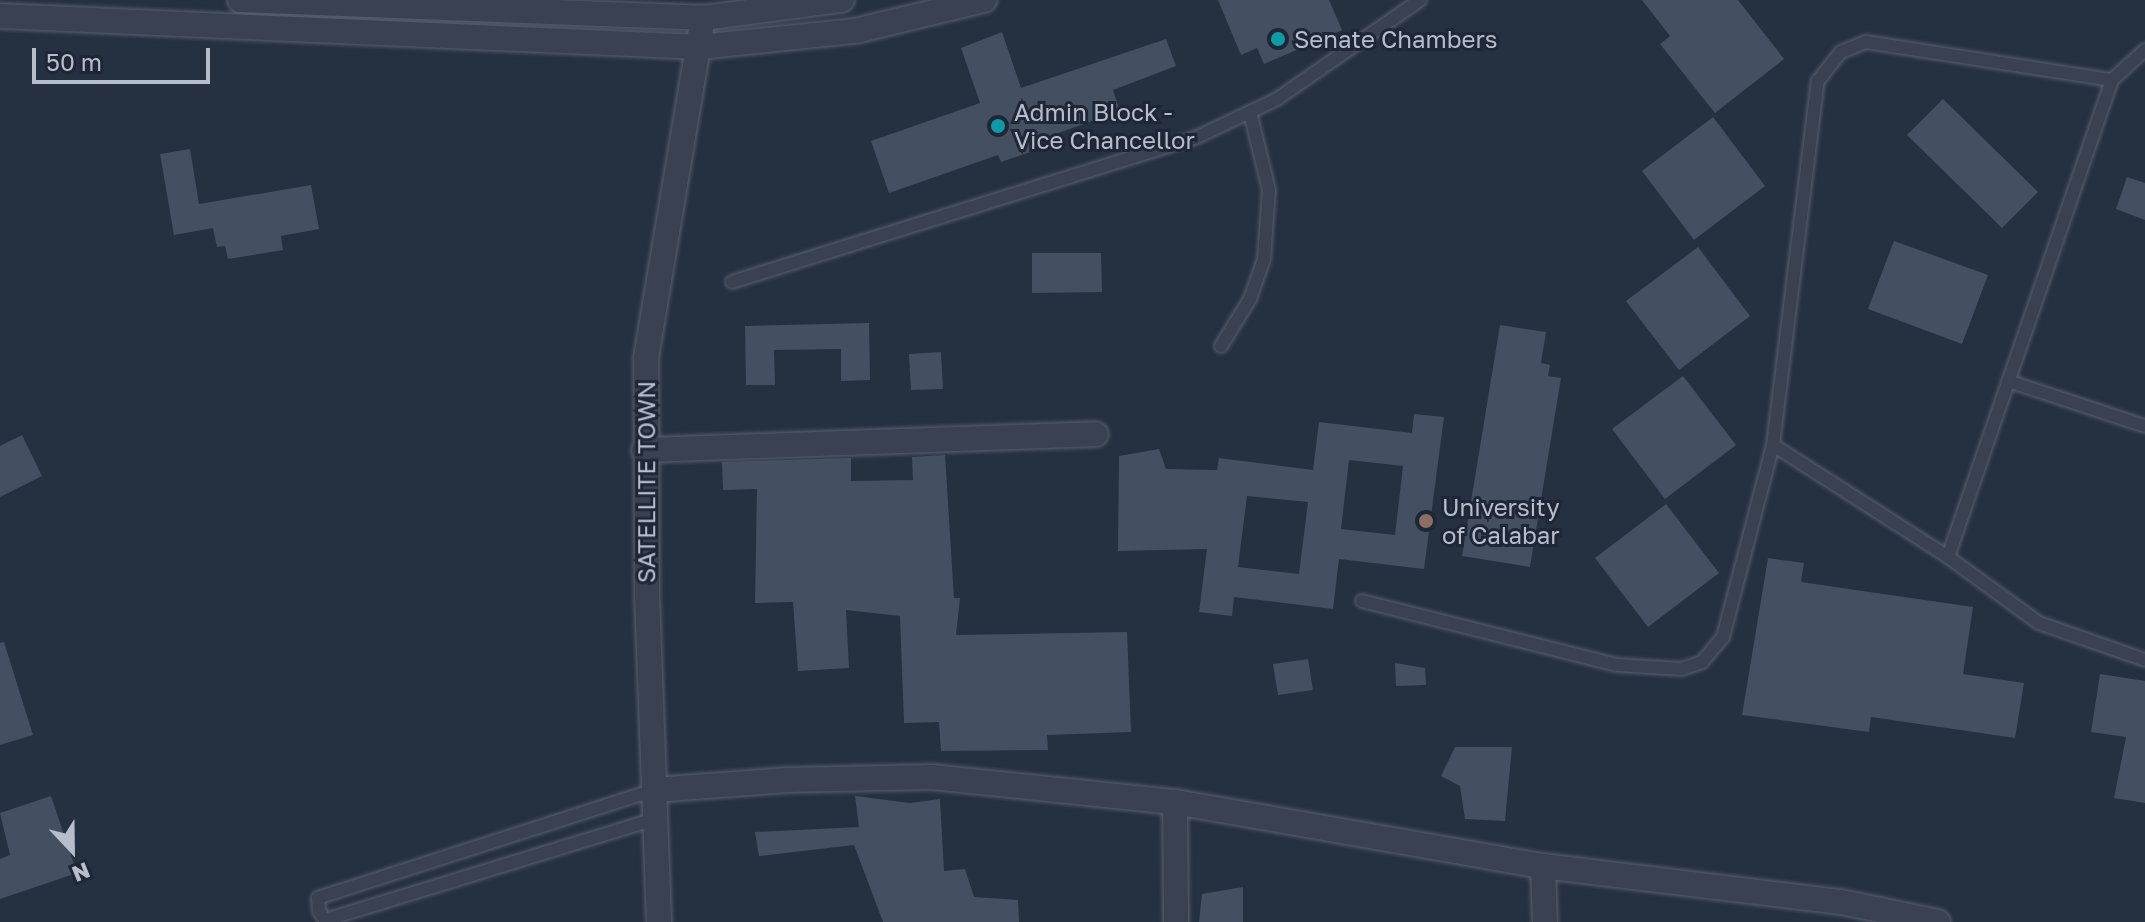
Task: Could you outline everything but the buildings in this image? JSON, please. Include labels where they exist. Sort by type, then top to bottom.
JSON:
[{"type":"street","points":[[240,0],[703,18],[842,0]]},
{"type":"street","points":[[0,16],[699,47],[855,31],[984,0]]},
{"type":"street","name":"SATELLITE TOWN","points":[[659,922],[644,450],[646,358],[703,18]]},
{"type":"street","points":[[644,450],[1096,434]]},
{"type":"street","points":[[654,790],[788,780],[932,777],[1175,802],[1543,866],[1841,912],[1938,922]]},
{"type":"street","points":[[1175,802],[1176,922]]},
{"type":"street","points":[[1543,866],[1545,922]]},
{"type":"lane","points":[[732,282],[1195,138],[1277,99],[1420,0]]},
{"type":"lane","points":[[1362,601],[1617,665],[1681,669],[1702,662],[1723,637],[1773,445],[1818,81],[1841,52],[1866,42],[2112,80]]},
{"type":"lane","points":[[1948,557],[2112,80],[2145,50]]},
{"type":"lane","points":[[1221,346],[1250,299],[1264,259],[1269,190],[1250,112]]},
{"type":"lane","points":[[2008,381],[2145,426]]},
{"type":"lane","points":[[1773,445],[1948,557],[2039,623],[2145,660]]},
{"type":"lane","points":[[654,790],[318,898],[319,911],[325,920],[656,819]]},
{"type":"place","name":"Senate Chambers","points":[[1278,39]]},
{"type":"place","name":"Admin Block - Vice Chancellor","points":[[998,126]]},
{"type":"place","name":"University of Calabar","points":[[1426,521]]}]
